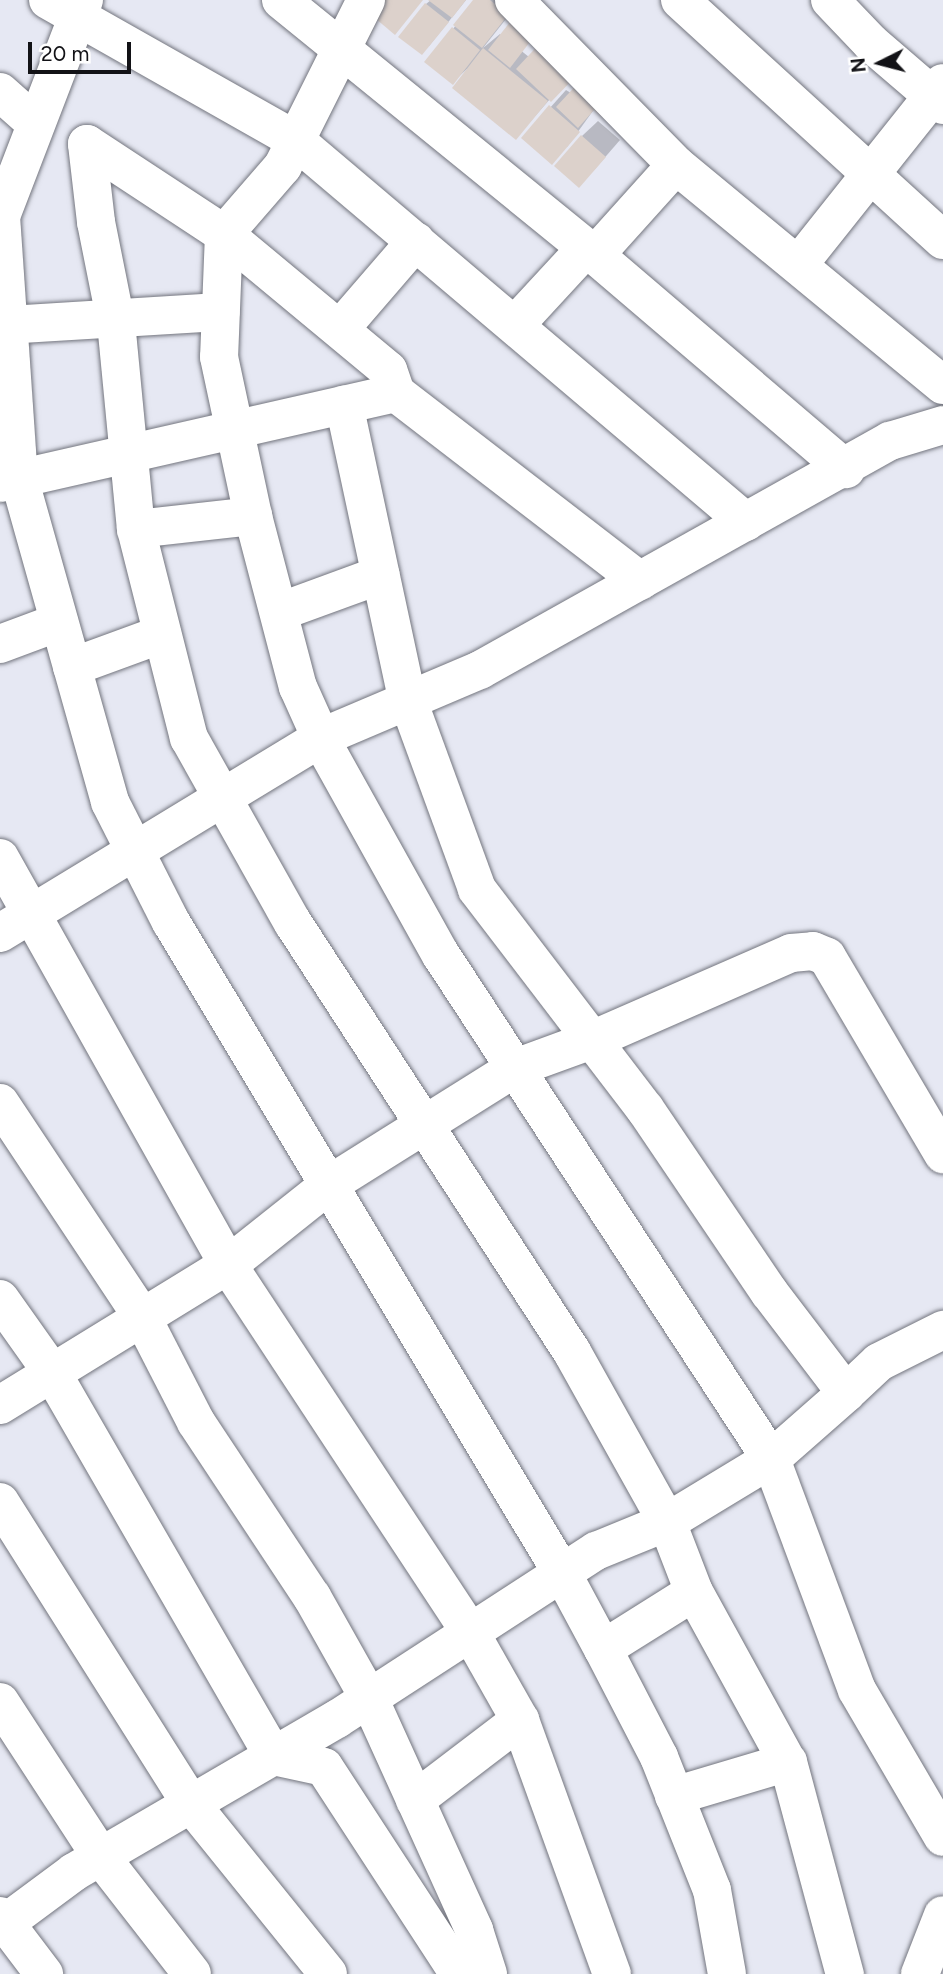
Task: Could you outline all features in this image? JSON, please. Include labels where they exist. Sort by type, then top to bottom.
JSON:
[{"type":"street","points":[[281,0],[590,252],[846,469]]},
{"type":"street","points":[[366,0],[282,166],[224,234],[219,357],[253,516],[299,687],[322,737],[441,955],[771,1459],[857,1690],[943,1837]]},
{"type":"street","points":[[514,0],[676,166],[799,264],[943,385]]},
{"type":"street","points":[[680,0],[869,176],[943,240]]},
{"type":"street","points":[[799,264],[869,176],[939,95],[830,0]]},
{"type":"street","points":[[727,1974],[712,1890],[674,1796],[603,1649],[562,1573],[171,922],[110,802],[59,622],[10,480],[7,326],[1,216],[36,124],[69,7],[295,140],[746,522]]},
{"type":"street","points":[[0,92],[36,124]]},
{"type":"street","points":[[640,581],[397,393],[388,370],[224,234],[87,144],[96,222],[116,322],[136,529],[189,738],[224,795],[293,923],[423,1127],[572,1352],[667,1522],[694,1592],[787,1761],[845,1974]]},
{"type":"street","points":[[515,325],[676,166]]},
{"type":"street","points":[[340,330],[416,242]]},
{"type":"street","points":[[7,326],[116,322],[221,312]]},
{"type":"street","points":[[10,480],[397,393]]},
{"type":"street","points":[[344,405],[407,698],[477,889],[592,1041],[846,1392]]},
{"type":"street","points":[[15,922],[322,737],[407,698],[480,670],[846,469],[890,441],[943,425]]},
{"type":"street","points":[[136,529],[253,516]]},
{"type":"street","points":[[279,612],[380,575]]},
{"type":"street","points":[[0,644],[59,622]]},
{"type":"street","points":[[72,667],[162,634]]},
{"type":"street","points":[[0,858],[15,922],[228,1265],[470,1632],[520,1720],[612,1974]]},
{"type":"street","points":[[0,1405],[51,1371],[228,1265],[330,1184],[515,1068],[592,1041],[791,953],[813,951],[827,957],[943,1154]]},
{"type":"street","points":[[0,1103],[142,1317],[196,1422],[312,1597],[369,1698],[488,1974]]},
{"type":"street","points":[[0,1299],[51,1371],[273,1756],[324,1767],[459,1974]]},
{"type":"street","points":[[44,1974],[2,1922],[101,1857],[369,1698],[596,1551],[667,1522],[771,1459],[879,1362],[943,1330]]},
{"type":"street","points":[[0,1502],[191,1804],[328,1974]]},
{"type":"street","points":[[603,1649],[694,1592]]},
{"type":"street","points":[[0,1702],[101,1857],[192,1974]]},
{"type":"street","points":[[415,1800],[520,1720]]},
{"type":"street","points":[[674,1796],[787,1761]]},
{"type":"street","points":[[930,1964],[943,1915]]},
{"type":"building","points":[[379,0],[423,0],[395,35],[369,13]]},
{"type":"building","points":[[428,0],[466,0],[452,18]]},
{"type":"building","points":[[473,0],[490,0],[508,15],[482,48],[453,25]]},
{"type":"building","points":[[425,3],[449,22],[422,55],[398,37]]},
{"type":"building","points":[[514,17],[536,34],[510,68],[488,50]]},
{"type":"building","points":[[452,27],[480,50],[453,85],[424,62]]},
{"type":"building","points":[[543,40],[578,74],[551,102],[516,69]]},
{"type":"building","points":[[483,48],[548,101],[516,140],[452,88]]},
{"type":"building","points":[[582,79],[603,118],[594,110],[578,128],[556,107]]},
{"type":"building","points":[[549,105],[580,132],[552,165],[521,138]]},
{"type":"building","points":[[581,135],[606,157],[579,188],[554,166]]}]
